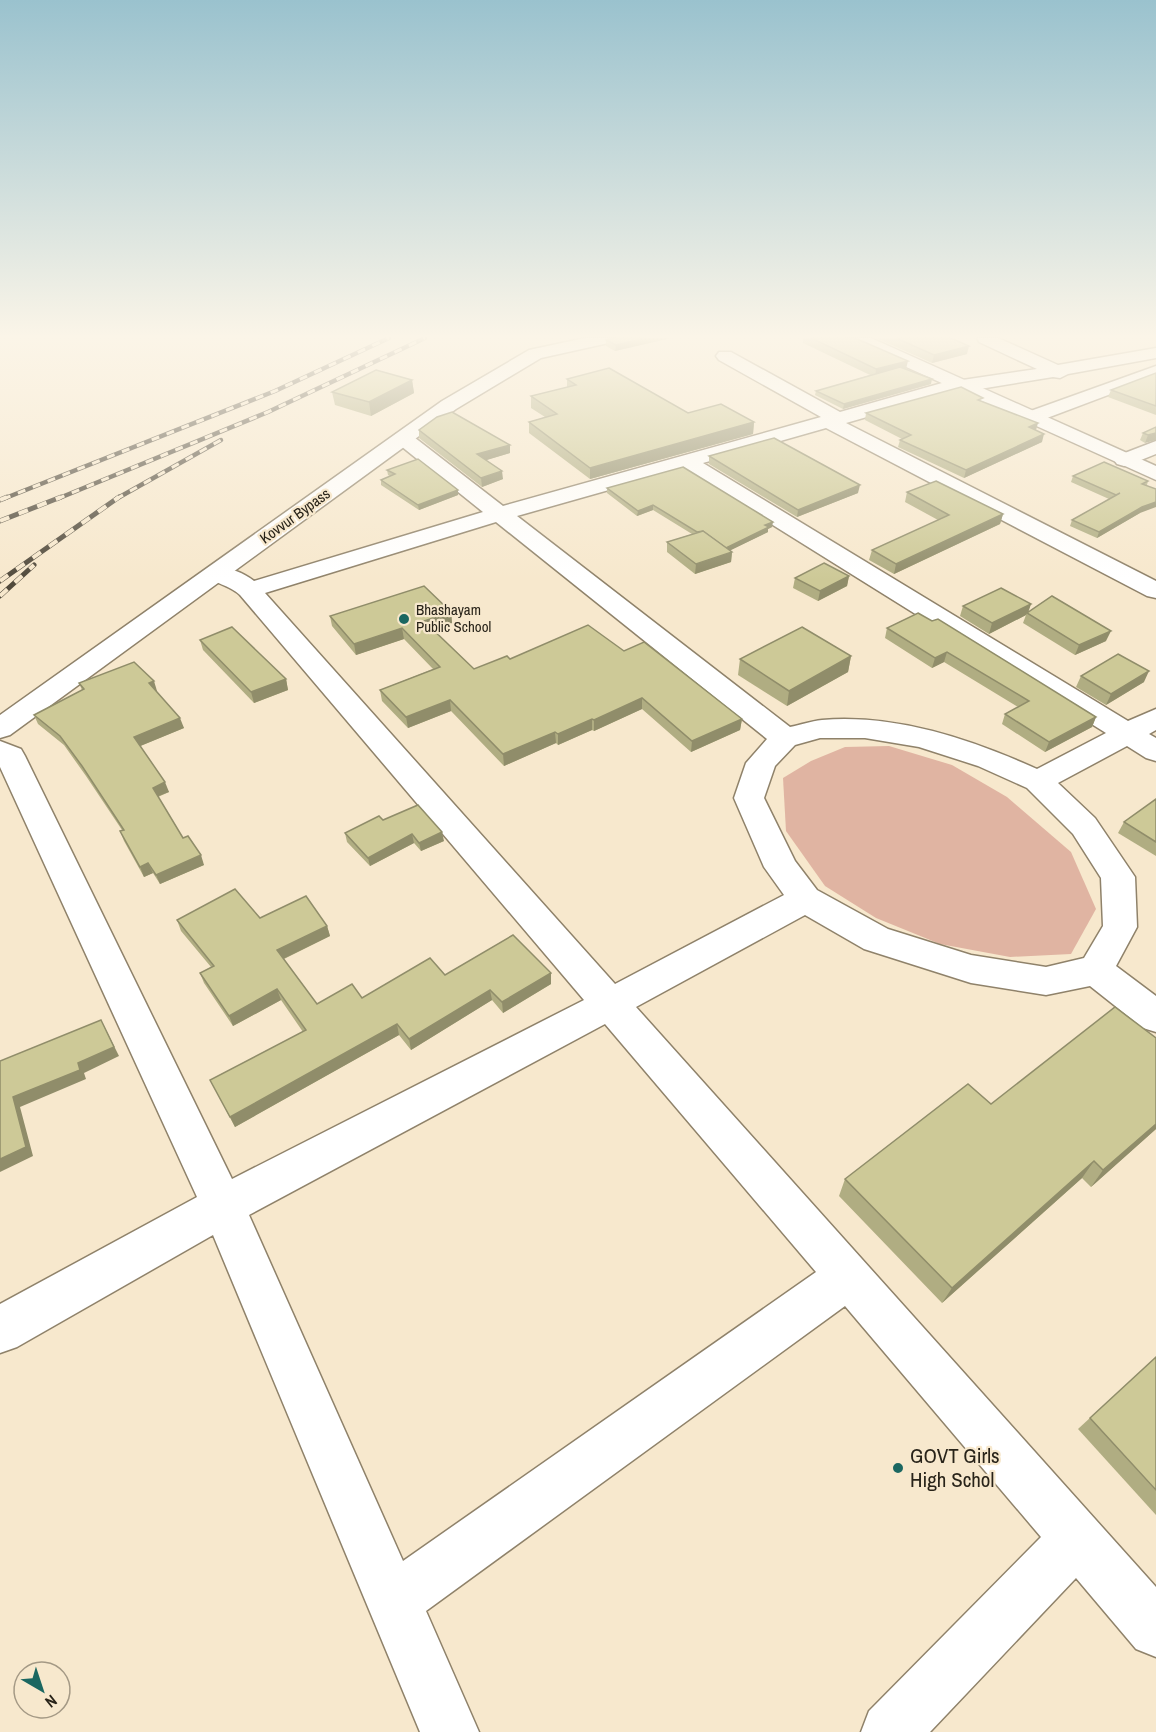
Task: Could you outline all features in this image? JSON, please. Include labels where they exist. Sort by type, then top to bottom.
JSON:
[{"type":"street","name":"Kovvur Bypass","points":[[0,729],[233,581],[403,438],[430,419]]},
{"type":"street","points":[[838,419],[499,514],[233,581],[612,1003],[1156,1629]]},
{"type":"street","points":[[1036,419],[1156,474]]},
{"type":"street","points":[[834,420],[1156,591]]},
{"type":"street","points":[[403,438],[785,738]]},
{"type":"street","points":[[1124,460],[1156,447]]},
{"type":"street","points":[[687,462],[1156,751]]},
{"type":"street","points":[[1038,782],[1156,718]]},
{"type":"street","points":[[820,729],[865,729],[922,738],[990,759],[1038,782],[1084,826],[1118,877],[1120,927],[1096,970],[1046,981],[971,969],[876,939],[805,899],[775,856],[749,798],[761,763],[785,738],[820,729]]},
{"type":"street","points":[[0,751],[10,756],[222,1206],[450,1732]]},
{"type":"street","points":[[0,1330],[222,1206],[612,1003],[805,899]]},
{"type":"street","points":[[1096,970],[1156,1017]]},
{"type":"street","points":[[393,1601],[849,1276]]},
{"type":"street","points":[[890,1732],[1077,1538]]},
{"type":"shaded area","points":[[889,746],[952,765],[1007,797],[1071,852],[1096,909],[1071,954],[1010,957],[940,944],[876,918],[825,886],[786,831],[783,778],[811,761],[845,747]]},
{"type":"building","points":[[434,419],[464,419],[510,445],[477,454],[502,471],[481,478],[419,430]]},
{"type":"building","points":[[540,419],[748,419],[754,422],[590,468],[529,422]]},
{"type":"building","points":[[878,419],[1027,419],[1038,423],[1029,427],[1044,434],[966,470],[900,440],[911,435]]},
{"type":"building","points":[[1156,427],[1156,433],[1148,435],[1143,433]]},
{"type":"building","points":[[774,438],[860,485],[798,510],[709,456]]},
{"type":"building","points":[[418,459],[458,490],[418,505],[381,480],[395,474],[387,470]]},
{"type":"building","points":[[1104,462],[1148,481],[1142,484],[1156,489],[1156,502],[1142,507],[1099,532],[1072,520],[1120,493],[1116,495],[1073,476]]},
{"type":"building","points":[[683,467],[773,522],[765,525],[769,527],[726,548],[703,531],[697,532],[653,505],[638,511],[607,488]]},
{"type":"building","points":[[936,481],[1003,514],[896,564],[872,550],[949,515],[907,492]]},
{"type":"building","points":[[703,531],[732,552],[696,564],[667,542]]},
{"type":"building","points":[[824,563],[849,576],[820,591],[795,578]]},
{"type":"building","points":[[424,586],[451,612],[424,621],[474,669],[507,656],[510,659],[588,625],[624,651],[644,642],[742,719],[692,741],[642,698],[594,720],[558,734],[555,732],[503,754],[450,700],[406,717],[380,690],[440,667],[402,628],[354,644],[330,616]]},
{"type":"building","points":[[1001,588],[1031,604],[992,623],[963,606]]},
{"type":"building","points":[[1052,596],[1111,631],[1079,645],[1027,613]]},
{"type":"building","points":[[918,613],[932,621],[938,619],[1096,717],[1049,742],[1005,714],[1029,701],[947,652],[935,658],[887,628]]},
{"type":"building","points":[[232,627],[286,679],[251,692],[200,640]]},
{"type":"building","points":[[802,627],[851,656],[789,691],[740,659]]},
{"type":"building","points":[[1118,654],[1149,671],[1111,694],[1081,676]]},
{"type":"building","points":[[134,662],[154,681],[149,683],[180,718],[134,737],[165,782],[153,788],[183,838],[188,836],[201,855],[156,875],[148,863],[140,867],[120,831],[124,830],[60,736],[34,715],[84,689],[79,683]]},
{"type":"building","points":[[1156,799],[1156,842],[1124,822]]},
{"type":"building","points":[[418,805],[442,832],[419,843],[412,834],[368,858],[345,833],[379,816],[383,820]]},
{"type":"building","points":[[235,889],[260,918],[306,896],[327,926],[277,950],[317,1004],[352,984],[362,998],[430,958],[445,975],[513,935],[551,973],[502,1002],[490,990],[409,1039],[397,1024],[230,1117],[210,1080],[306,1030],[277,989],[229,1016],[200,973],[214,966],[177,920]]},
{"type":"building","points":[[1115,1007],[1156,1038],[1156,1124],[1103,1170],[1094,1161],[952,1288],[845,1179],[968,1084],[991,1104]]},
{"type":"building","points":[[101,1020],[114,1047],[78,1063],[80,1070],[13,1097],[26,1147],[0,1159],[0,1061]]},
{"type":"building","points":[[1156,1357],[1156,1490],[1090,1418]]},
{"type":"railway","points":[[3,499],[205,419]]},
{"type":"railway","points":[[57,499],[251,419]]},
{"type":"railway","points":[[117,499],[221,440]]},
{"type":"railway","points":[[0,500],[7,497]]},
{"type":"railway","points":[[0,521],[61,497]]},
{"type":"railway","points":[[0,581],[117,499]]},
{"type":"railway","points":[[0,596],[34,565]]},
{"type":"place","name":"Bhashayam Public School","points":[[404,619]]},
{"type":"place","name":"GOVT Girls High Schol","points":[[898,1468]]}]
